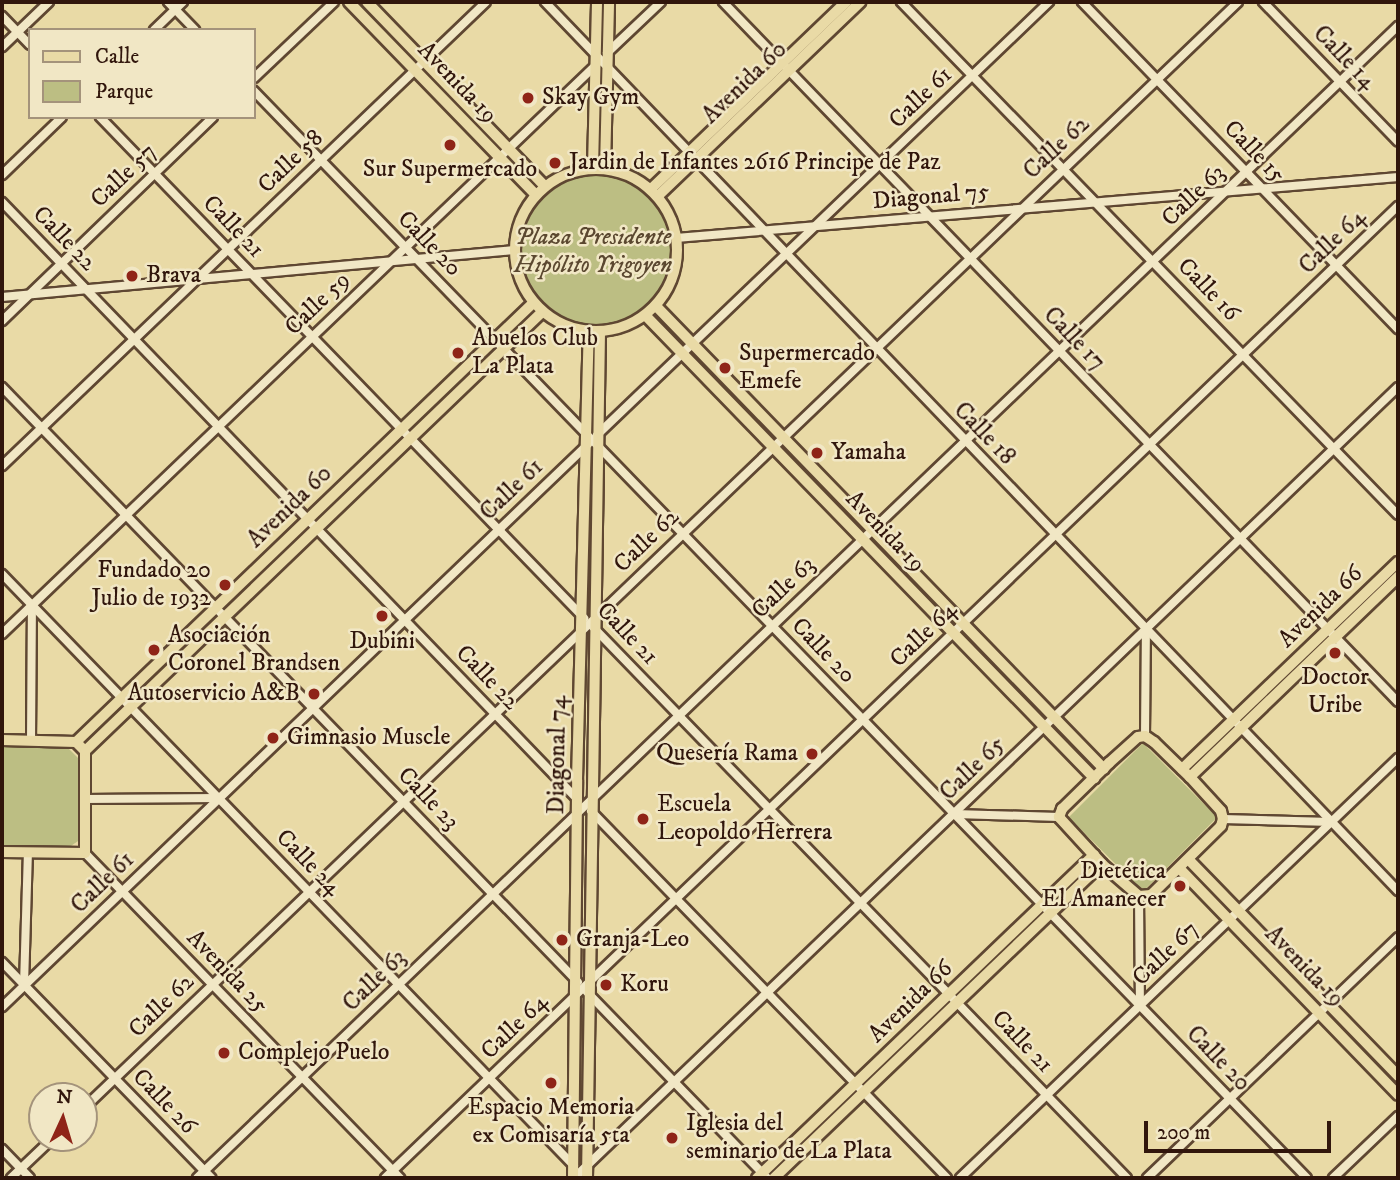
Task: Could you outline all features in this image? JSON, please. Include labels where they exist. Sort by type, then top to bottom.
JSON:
[{"type":"main road","name":"Avenida 19","points":[[349,2],[536,194]]},
{"type":"main road","name":"Avenida 19","points":[[367,2],[544,185]]},
{"type":"main road","points":[[597,2],[606,168]]},
{"type":"main road","points":[[593,167],[609,2]]},
{"type":"main road","name":"Avenida 60","points":[[785,67],[846,2]]},
{"type":"main road","name":"Avenida 60","points":[[655,192],[785,67],[860,2]]},
{"type":"main road","points":[[593,167],[606,168],[655,192],[667,207],[676,238],[676,260],[669,283],[656,306],[646,316],[629,326],[594,332],[564,325],[542,312],[533,303],[519,278],[514,250],[520,222],[544,185],[593,167]]},
{"type":"main road","name":"Avenida 60","points":[[75,742],[533,303]]},
{"type":"main road","name":"Avenida 19","points":[[656,306],[1104,769]]},
{"type":"main road","name":"Avenida 60","points":[[85,751],[542,312]]},
{"type":"main road","name":"Avenida 19","points":[[646,316],[1094,778]]},
{"type":"main road","name":"Diagonal 74","points":[[585,806],[594,332]]},
{"type":"main road","name":"Avenida 66","points":[[1190,777],[1332,634],[1398,562]]},
{"type":"main road","name":"Avenida 66","points":[[1182,769],[1233,720],[1398,578]]},
{"type":"main road","name":"Diagonal 74","points":[[580,1174],[589,623]]},
{"type":"main road","points":[[1145,736],[1190,777],[1221,811],[1223,819],[1221,826],[1180,869],[1151,895],[1139,896],[1102,864],[1059,817],[1062,809],[1094,778],[1138,737],[1145,736]]},
{"type":"main road","points":[[2,740],[75,742],[85,751],[85,853],[2,852]]},
{"type":"main road","name":"Avenida 66","points":[[762,1177],[1094,855]]},
{"type":"main road","name":"Avenida 19","points":[[1189,860],[1398,1076]]},
{"type":"main road","name":"Avenida 66","points":[[774,1178],[1102,864]]},
{"type":"main road","name":"Avenida 19","points":[[1180,869],[1398,1095]]},
{"type":"street","points":[[2,47],[49,2]]},
{"type":"street","points":[[168,2],[193,28]]},
{"type":"street","points":[[155,28],[183,2]]},
{"type":"street","points":[[256,76],[334,2]]},
{"type":"street","name":"Calle 58","points":[[2,466],[486,2]]},
{"type":"street","name":"Calle 18","points":[[545,2],[1398,891]]},
{"type":"street","name":"Calle 59","points":[[2,634],[660,2]]},
{"type":"street","name":"Calle 17","points":[[723,2],[1398,702]]},
{"type":"street","name":"Calle 16","points":[[901,2],[1398,515]]},
{"type":"street","name":"Calle 61","points":[[2,1007],[1049,2]]},
{"type":"street","name":"Calle 15","points":[[1082,2],[1398,329]]},
{"type":"street","name":"Calle 62","points":[[98,1095],[1238,2]]},
{"type":"street","name":"Calle 14","points":[[1263,2],[1398,142]]},
{"type":"street","points":[[2,16],[28,43]]},
{"type":"street","name":"Calle 63","points":[[197,1178],[1398,26]]},
{"type":"street","name":"Calle 20","points":[[256,93],[1307,1178]]},
{"type":"street","points":[[2,175],[60,119]]},
{"type":"street","name":"Calle 21","points":[[102,119],[1127,1178]]},
{"type":"street","name":"Calle 57","points":[[2,321],[211,119]]},
{"type":"street","name":"Diagonal 75","points":[[676,238],[1398,177]]},
{"type":"street","name":"Calle 22","points":[[2,202],[947,1178]]},
{"type":"street","name":"Calle 64","points":[[385,1178],[1398,206]]},
{"type":"street","points":[[2,297],[514,250]]},
{"type":"street","name":"Calle 23","points":[[2,387],[674,1082],[762,1177]]},
{"type":"street","name":"Calle 65","points":[[580,1174],[1398,387]]},
{"type":"street","name":"Calle 24","points":[[2,574],[580,1174]]},
{"type":"street","points":[[31,741],[32,605]]},
{"type":"street","points":[[1145,736],[1146,629]]},
{"type":"street","name":"Calle 67","points":[[960,1178],[1398,758]]},
{"type":"street","points":[[85,799],[219,798]]},
{"type":"street","points":[[954,814],[1059,817]]},
{"type":"street","points":[[1223,819],[1332,822]]},
{"type":"street","points":[[24,985],[28,853]]},
{"type":"street","name":"Avenida 25","points":[[85,853],[400,1178]]},
{"type":"street","points":[[1139,896],[1140,1006]]},
{"type":"street","points":[[1147,1178],[1398,937]]},
{"type":"street","name":"Calle 26","points":[[2,962],[211,1178]]},
{"type":"street","points":[[1333,1178],[1398,1116]]},
{"type":"street","points":[[2,1149],[30,1178]]},
{"type":"street","points":[[11,1178],[39,1152]]},
{"type":"green space","name":"Plaza Presidente Hipólito Yrigoyen","points":[[594,172],[624,178],[649,195],[666,220],[672,250],[666,280],[649,305],[624,322],[594,328],[564,322],[539,305],[522,280],[516,250],[522,220],[539,195],[564,178]]},
{"type":"green space","points":[[1398,566],[1398,574],[1196,769],[1192,769],[1192,764]]},
{"type":"green space","points":[[2,743],[66,746],[80,760],[81,839],[68,848],[2,848]]},
{"type":"green space","points":[[1143,743],[1217,817],[1143,891],[1069,817]]},
{"type":"place","name":"Skay Gym","points":[[528,98]]},
{"type":"place","name":"Sur Supermercado","points":[[450,145]]},
{"type":"place","name":"Jardin de Infantes 2616 Principe de Paz","points":[[555,163]]},
{"type":"place","name":"Brava","points":[[132,276]]},
{"type":"place","name":"Abuelos Club La Plata","points":[[458,353]]},
{"type":"place","name":"Supermercado Emefe","points":[[725,368]]},
{"type":"place","name":"Yamaha","points":[[817,453]]},
{"type":"place","name":"Fundado 20 Julio de 1932","points":[[225,585]]},
{"type":"place","name":"Dubini","points":[[382,616]]},
{"type":"place","name":"Asociación Coronel Brandsen","points":[[154,650]]},
{"type":"place","name":"Doctor Uribe","points":[[1335,653]]},
{"type":"place","name":"Autoservicio A&B","points":[[314,694]]},
{"type":"place","name":"Gimnasio Muscle","points":[[273,738]]},
{"type":"place","name":"Quesería Rama","points":[[812,754]]},
{"type":"place","name":"Escuela Leopoldo Herrera","points":[[643,819]]},
{"type":"place","name":"Dietética El Amanecer","points":[[1180,886]]},
{"type":"place","name":"Granja-Leo","points":[[562,940]]},
{"type":"place","name":"Koru","points":[[606,985]]},
{"type":"place","name":"Complejo Puelo","points":[[224,1053]]},
{"type":"place","name":"Espacio Memoria ex Comisaría 5ta","points":[[551,1083]]},
{"type":"place","name":"Iglesia del seminario de La Plata","points":[[672,1138]]}]
